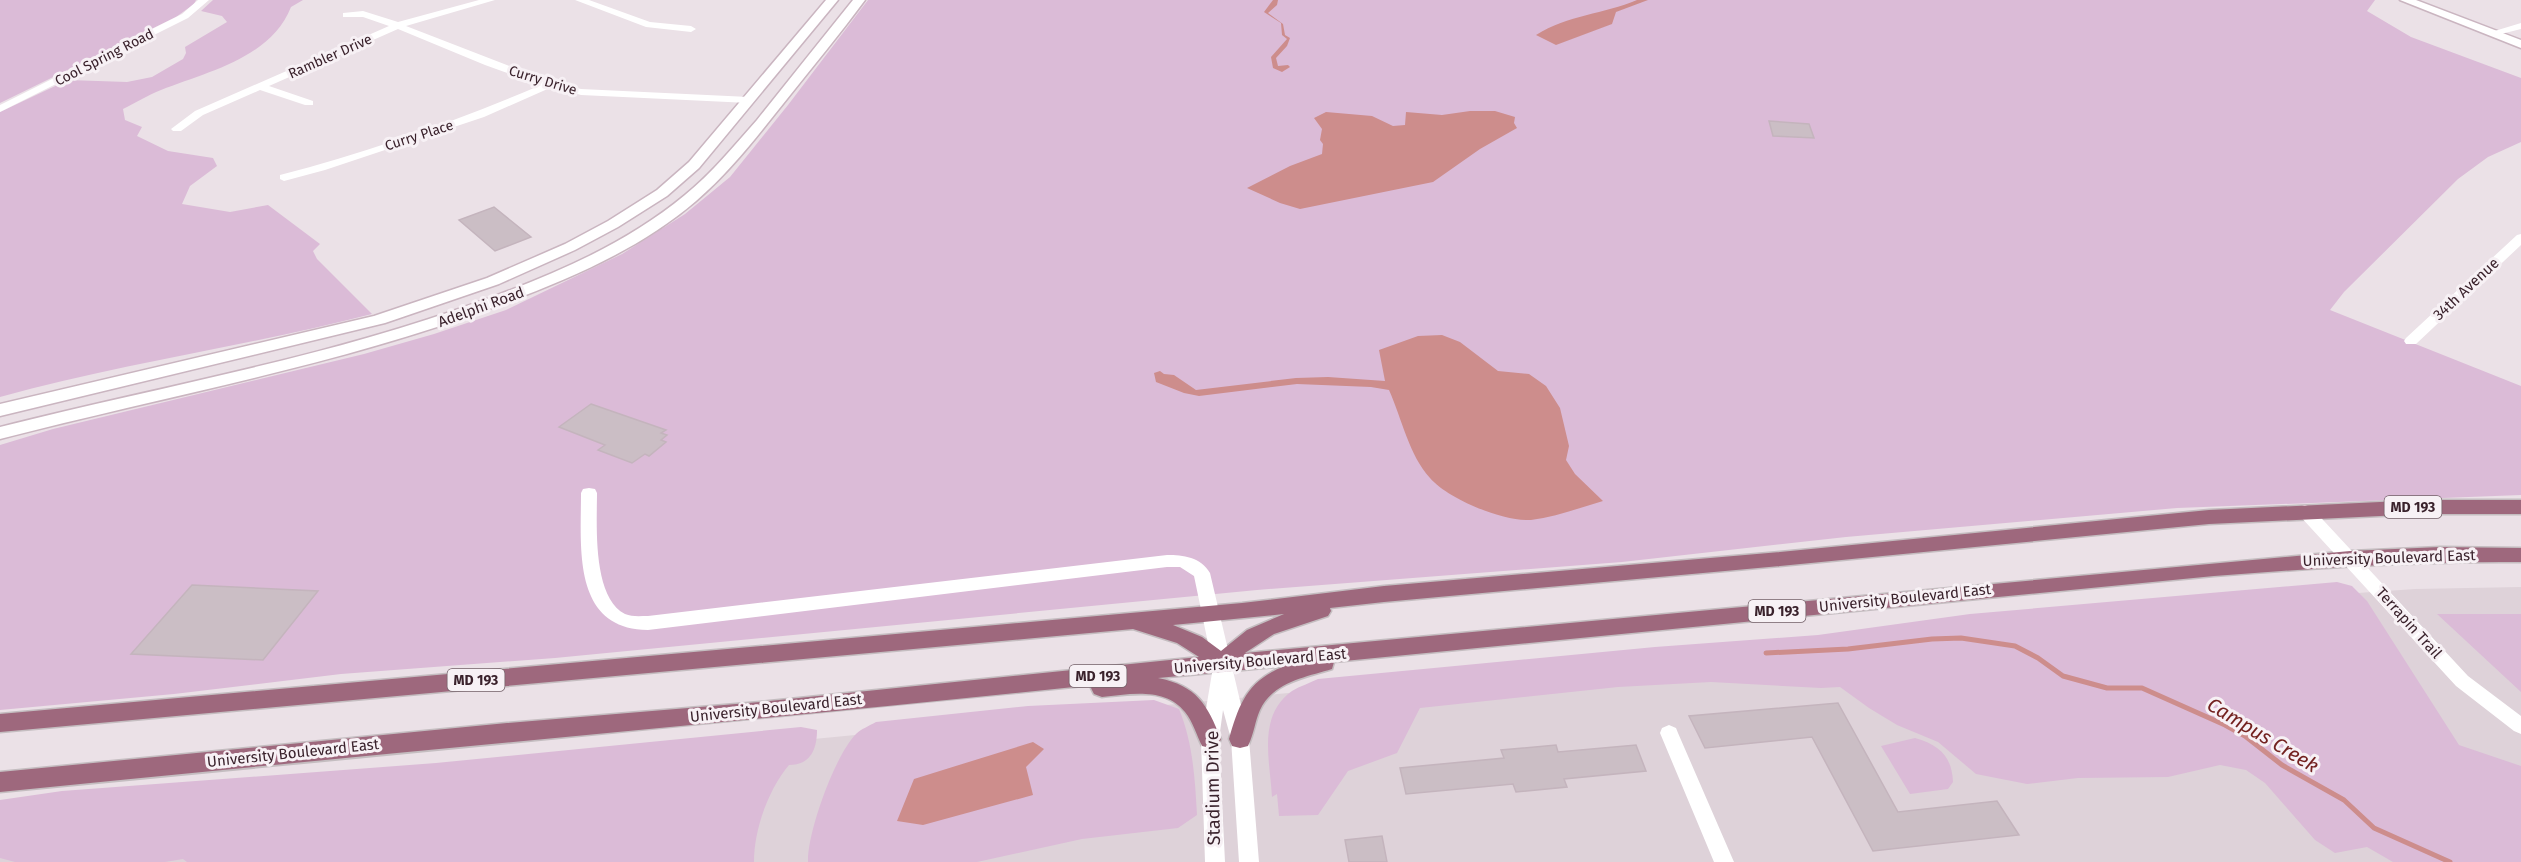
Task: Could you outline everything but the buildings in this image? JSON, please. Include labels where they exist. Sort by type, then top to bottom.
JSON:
[{"type":"main road","name":"Adelphi Road","points":[[0,410],[379,320],[466,292],[519,271],[591,236],[662,193],[694,165],[832,0]]},
{"type":"main road","name":"Adelphi Road","points":[[0,433],[401,334],[478,309],[570,271],[672,213],[704,186],[750,136],[859,0]]},
{"type":"main road","points":[[2406,0],[2521,44]]},
{"type":"main road","name":"MD 193","points":[[0,723],[1212,613],[1384,594],[1780,560],[2197,518],[2422,507],[2521,507]]},
{"type":"main road","name":"University Boulevard East","points":[[0,782],[975,690],[2061,583],[2350,558],[2521,555]]},
{"type":"main road","points":[[1090,624],[1136,624],[1175,632],[1210,653],[1221,664],[1249,638],[1276,623],[1384,594]]},
{"type":"main road","points":[[1240,739],[1252,702],[1271,682],[1294,671],[1379,650]]},
{"type":"main road","points":[[975,690],[1012,696],[1147,684],[1172,691],[1194,705],[1200,712],[1210,740]]},
{"type":"street","name":"Cool Spring Road","points":[[0,109],[185,16],[204,0]]},
{"type":"street","name":"Rambler Drive","points":[[177,129],[199,113],[397,26],[427,15],[490,0]]},
{"type":"street","points":[[580,0],[649,25],[691,29]]},
{"type":"street","name":"Curry Drive","points":[[346,15],[363,14],[489,63],[581,92],[749,100]]},
{"type":"street","points":[[2493,33],[2521,26]]},
{"type":"street","points":[[2509,39],[2521,36]]},
{"type":"street","name":"Curry Place","points":[[284,177],[321,168],[480,115],[552,84]]},
{"type":"street","points":[[261,87],[309,103]]},
{"type":"street","name":"34th Avenue","points":[[2411,341],[2521,238]]},
{"type":"street","points":[[589,493],[590,540],[595,584],[610,613],[630,623],[648,623],[1181,561],[1192,565],[1202,573],[1221,664]]},
{"type":"street","name":"Terrapin Trail","points":[[2305,511],[2462,681],[2521,726]]},
{"type":"street","name":"Stadium Drive","points":[[1221,664],[1240,739],[1249,862]]},
{"type":"street","name":"Stadium Drive","points":[[1215,862],[1210,740],[1221,664]]},
{"type":"street","points":[[1669,733],[1724,862]]},
{"type":"shaded area","points":[[0,0],[196,0],[176,17],[0,103]]},
{"type":"shaded area","points":[[213,0],[303,0],[291,7],[282,24],[269,39],[253,51],[236,61],[156,92],[123,109],[125,120],[142,127],[137,136],[168,151],[213,158],[217,166],[190,186],[182,204],[230,212],[268,205],[320,244],[313,251],[317,259],[372,314],[279,336],[93,374],[0,397],[0,112],[68,80],[127,82],[152,77],[183,59],[186,53],[185,47],[227,22],[222,16],[201,11]]},
{"type":"shaded area","points":[[868,0],[2375,0],[2367,11],[2411,37],[2521,78],[2521,142],[2488,157],[2458,179],[2344,292],[2330,310],[2521,386],[2521,495],[2177,508],[1846,537],[1622,562],[1257,590],[555,658],[341,674],[174,694],[0,710],[0,445],[53,429],[364,354],[434,334],[506,310],[622,254],[685,214],[730,177]]},
{"type":"shaded area","points":[[1273,0],[1278,0],[1277,5],[1268,13],[1283,24],[1285,35],[1290,38],[1287,46],[1276,58],[1278,66],[1288,65],[1290,67],[1282,72],[1273,68],[1271,57],[1287,39],[1282,35],[1281,23],[1264,12]]},
{"type":"shaded area","points":[[1637,0],[1648,0],[1616,12],[1612,24],[1556,45],[1536,35],[1561,23]]},
{"type":"shaded area","points":[[1470,111],[1495,111],[1515,117],[1514,123],[1517,128],[1480,149],[1433,182],[1300,209],[1247,188],[1290,166],[1322,154],[1323,144],[1320,140],[1322,129],[1314,118],[1326,112],[1372,116],[1393,126],[1405,125],[1406,112],[1442,115]]},
{"type":"shaded area","points":[[1442,335],[1460,342],[1498,371],[1529,374],[1546,386],[1560,408],[1569,446],[1566,460],[1575,474],[1603,501],[1558,515],[1520,520],[1477,508],[1463,501],[1438,486],[1423,469],[1411,448],[1389,390],[1371,387],[1297,384],[1199,396],[1156,382],[1154,373],[1160,371],[1174,375],[1196,390],[1296,378],[1328,377],[1385,381],[1379,350],[1418,336]]},
{"type":"shaded area","points":[[2337,582],[2352,586],[2367,601],[2459,745],[2521,766],[2521,862],[2393,862],[2367,847],[2335,853],[2315,840],[2265,783],[2246,770],[2220,765],[2168,777],[2078,778],[2027,784],[1976,774],[1938,742],[1897,725],[1840,687],[1711,682],[1618,687],[1420,708],[1397,753],[1348,771],[1318,815],[1279,816],[1277,794],[1272,797],[1268,740],[1274,713],[1281,701],[1292,691],[1318,679],[1655,647],[1818,635],[1970,614]]},
{"type":"shaded area","points":[[2521,587],[2521,862],[0,862],[0,818],[2227,602],[2415,589]]},
{"type":"shaded area","points":[[2437,614],[2521,614],[2521,692]]},
{"type":"shaded area","points":[[1154,700],[1179,709],[1190,748],[1197,815],[1178,828],[1082,839],[977,862],[808,862],[817,814],[831,776],[856,734],[876,722],[1028,706]]},
{"type":"shaded area","points":[[801,727],[817,730],[814,750],[802,762],[789,765],[775,786],[760,824],[754,862],[187,862],[183,859],[165,862],[15,862],[0,858],[0,800],[62,791],[436,763]]},
{"type":"shaded area","points":[[1915,738],[1938,748],[1947,759],[1953,782],[1948,789],[1910,794],[1881,746]]},
{"type":"shaded area","points":[[1033,742],[1044,749],[1026,767],[1033,795],[923,825],[897,821],[914,779]]},
{"type":"waterway","name":"Campus Creek","points":[[1766,653],[1848,649],[1932,639],[1961,638],[2015,646],[2038,658],[2063,676],[2107,688],[2142,688],[2225,725],[2245,736],[2282,765],[2344,800],[2374,828],[2450,862]]}]
